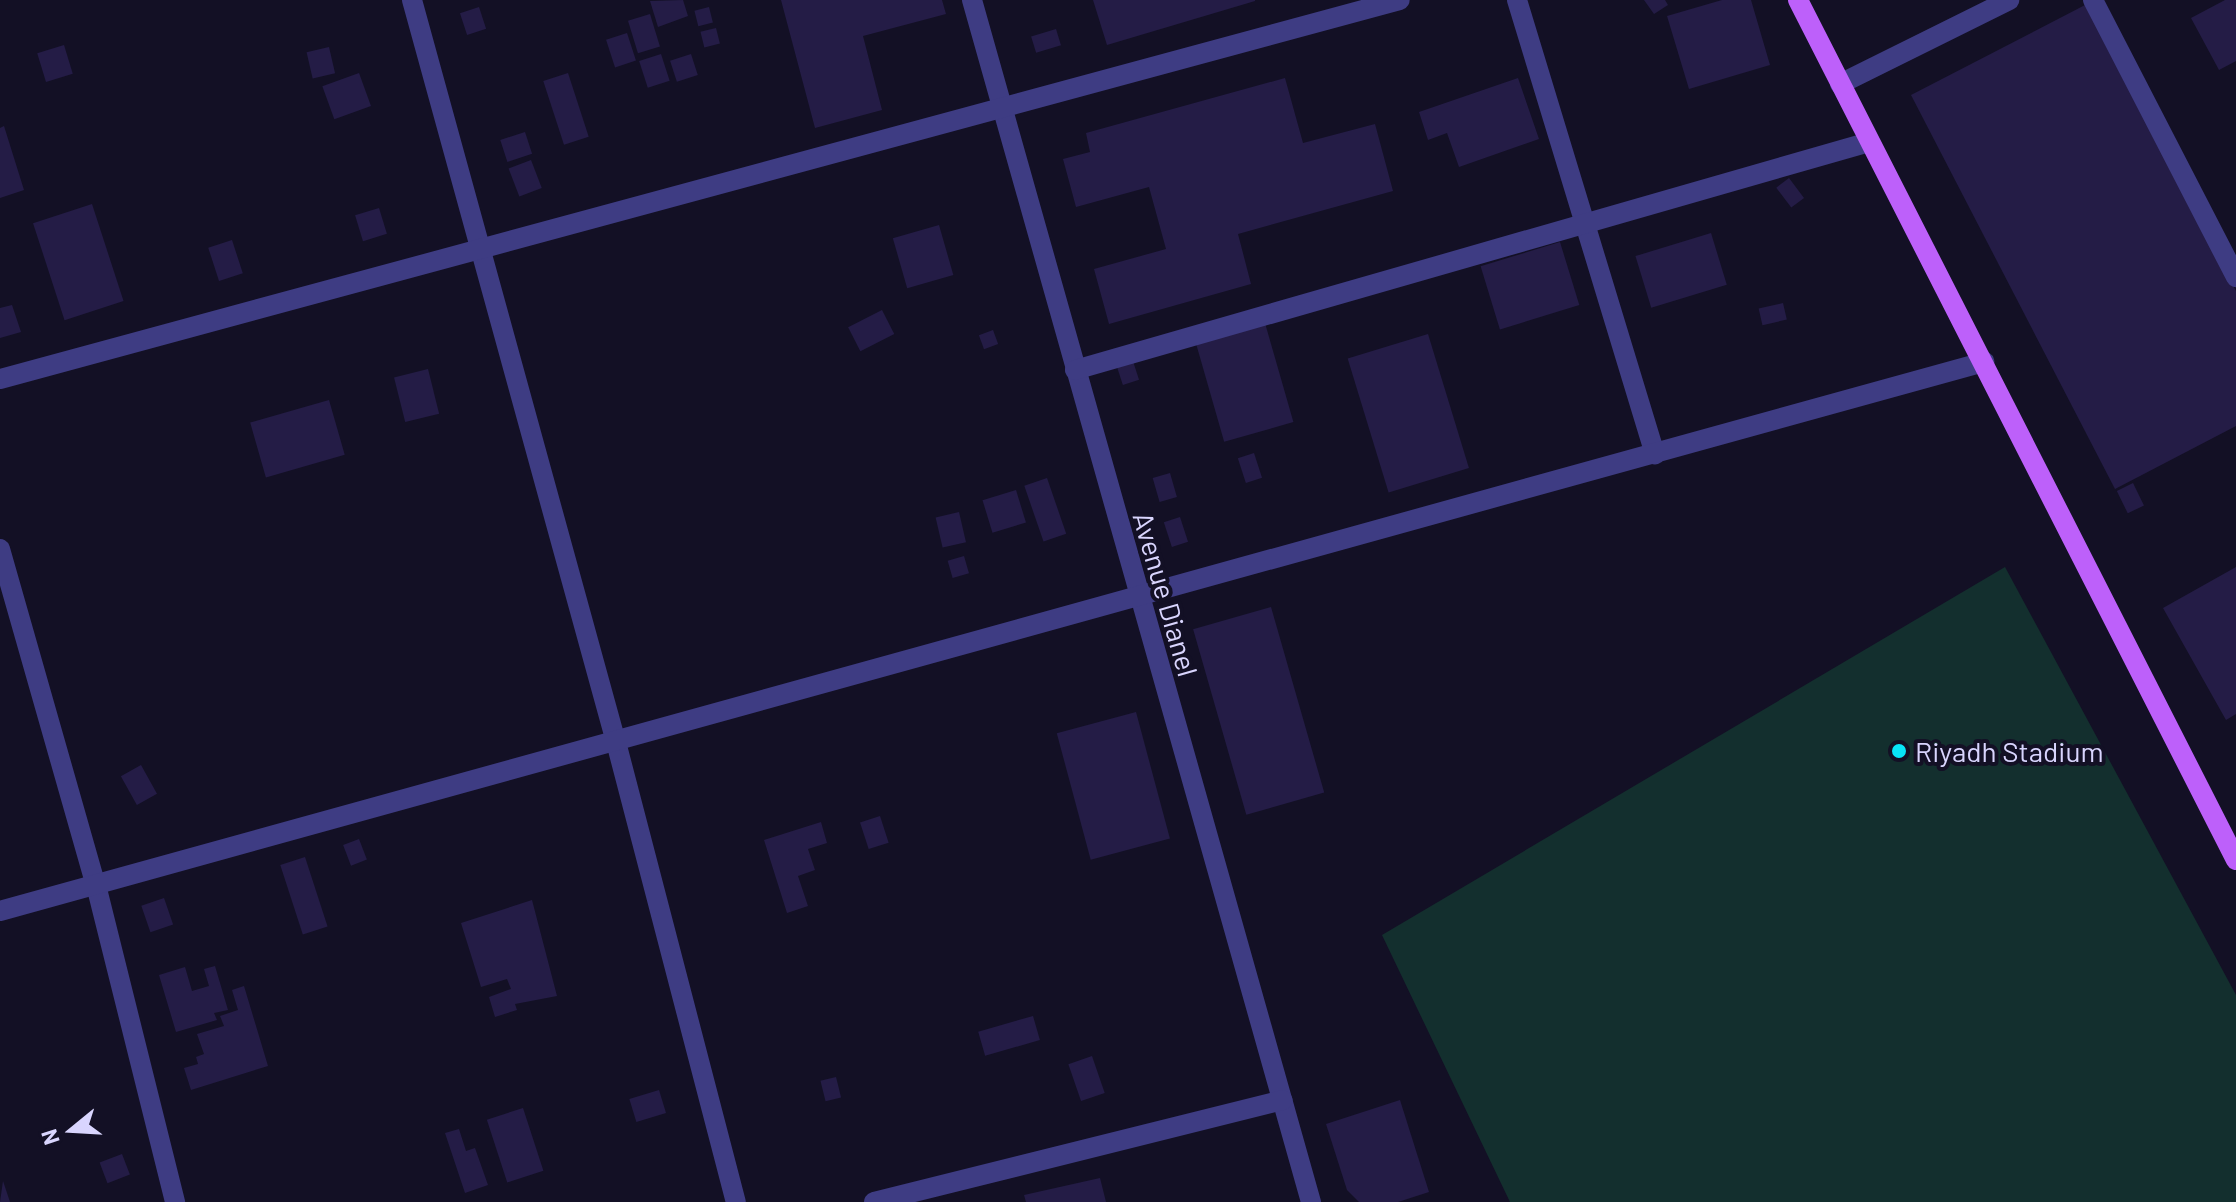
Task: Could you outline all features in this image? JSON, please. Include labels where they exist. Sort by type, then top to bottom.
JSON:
[{"type":"main road","points":[[1798,0],[2236,860]]},
{"type":"street","points":[[412,0],[616,742],[736,1202]]},
{"type":"street","name":"Avenue Dianel","points":[[972,0],[1138,598],[1311,1202]]},
{"type":"street","points":[[0,379],[1003,111],[1400,0]]},
{"type":"street","points":[[1517,0],[1655,454]]},
{"type":"street","points":[[1840,84],[2009,0]]},
{"type":"street","points":[[2093,0],[2236,277]]},
{"type":"street","points":[[1075,370],[1869,142]]},
{"type":"street","points":[[0,911],[1984,362]]},
{"type":"street","points":[[0,549],[96,885],[175,1202]]},
{"type":"street","points":[[874,1202],[1282,1100]]},
{"type":"green space","name":"Riyadh Stadium","points":[[2005,567],[2236,995],[2236,1202],[1510,1202],[1382,935]]},
{"type":"building","points":[[683,0],[688,16],[658,27],[650,1]]},
{"type":"building","points":[[781,0],[942,0],[946,14],[863,36],[882,110],[815,128]]},
{"type":"building","points":[[1093,0],[1255,0],[1255,1],[1107,45]]},
{"type":"building","points":[[1644,0],[1665,0],[1668,5],[1654,14]]},
{"type":"building","points":[[1722,0],[1751,0],[1770,65],[1689,89],[1667,16]]},
{"type":"building","points":[[2225,0],[2236,0],[2236,61],[2219,70],[2191,18]]},
{"type":"building","points":[[2087,4],[2236,291],[2236,426],[2115,489],[1911,95]]},
{"type":"building","points":[[479,7],[486,29],[467,35],[460,13]]},
{"type":"building","points":[[709,7],[713,23],[698,26],[694,11]]},
{"type":"building","points":[[650,14],[660,47],[638,53],[628,21]]},
{"type":"building","points":[[716,28],[720,44],[704,47],[700,32]]},
{"type":"building","points":[[1056,29],[1061,45],[1036,53],[1031,37]]},
{"type":"building","points":[[627,33],[636,61],[615,67],[606,40]]},
{"type":"building","points":[[64,45],[73,74],[46,82],[37,53]]},
{"type":"building","points":[[329,47],[335,73],[313,78],[307,52]]},
{"type":"building","points":[[661,54],[670,81],[648,88],[639,61]]},
{"type":"building","points":[[691,54],[698,75],[677,82],[670,61]]},
{"type":"building","points":[[359,73],[371,106],[334,119],[322,86]]},
{"type":"building","points":[[568,73],[589,137],[564,145],[543,81]]},
{"type":"building","points":[[1285,78],[1303,143],[1375,124],[1393,191],[1238,234],[1251,284],[1109,324],[1094,269],[1166,249],[1149,187],[1076,207],[1063,159],[1090,152],[1086,133]]},
{"type":"building","points":[[1518,78],[1539,139],[1459,167],[1447,133],[1428,140],[1419,112]]},
{"type":"building","points":[[4,126],[24,190],[0,198],[0,128]]},
{"type":"building","points":[[525,132],[532,154],[507,162],[500,140]]},
{"type":"building","points":[[531,160],[542,188],[519,197],[509,169]]},
{"type":"building","points":[[1789,178],[1804,198],[1791,208],[1776,188]]},
{"type":"building","points":[[92,204],[124,301],[65,320],[33,223]]},
{"type":"building","points":[[379,208],[387,234],[363,241],[355,215]]},
{"type":"building","points":[[939,225],[953,275],[907,288],[893,238]]},
{"type":"building","points":[[1711,233],[1727,285],[1651,308],[1635,256]]},
{"type":"building","points":[[232,240],[243,273],[219,281],[208,248]]},
{"type":"building","points":[[1560,242],[1579,305],[1500,329],[1481,266]]},
{"type":"building","points":[[1783,303],[1787,320],[1762,325],[1759,309]]},
{"type":"building","points":[[12,305],[21,332],[0,338],[0,308]]},
{"type":"building","points":[[882,310],[894,334],[860,351],[848,327]]},
{"type":"building","points":[[1265,323],[1293,422],[1224,442],[1196,343]]},
{"type":"building","points":[[993,330],[998,344],[984,349],[979,335]]},
{"type":"building","points":[[1428,334],[1469,468],[1389,492],[1348,359]]},
{"type":"building","points":[[1131,355],[1139,380],[1123,385],[1115,360]]},
{"type":"building","points":[[428,369],[439,414],[405,422],[394,377]]},
{"type":"building","points":[[329,400],[345,455],[266,477],[250,423]]},
{"type":"building","points":[[1254,453],[1262,478],[1246,483],[1238,458]]},
{"type":"building","points":[[1170,473],[1177,497],[1160,502],[1153,478]]},
{"type":"building","points":[[1047,478],[1066,534],[1044,542],[1024,486]]},
{"type":"building","points":[[2133,483],[2144,505],[2128,513],[2117,491]]},
{"type":"building","points":[[1016,490],[1026,523],[992,533],[983,500]]},
{"type":"building","points":[[959,512],[966,542],[943,548],[936,517]]},
{"type":"building","points":[[1180,517],[1188,542],[1172,547],[1164,522]]},
{"type":"building","points":[[964,556],[969,573],[953,578],[948,561]]},
{"type":"building","points":[[2236,567],[2236,714],[2226,720],[2163,608]]},
{"type":"building","points":[[1271,607],[1324,793],[1246,815],[1193,629]]},
{"type":"building","points":[[1136,712],[1170,839],[1091,860],[1057,733]]},
{"type":"building","points":[[141,765],[157,794],[137,805],[121,776]]},
{"type":"building","points":[[880,816],[889,843],[869,849],[860,822]]},
{"type":"building","points":[[821,822],[827,843],[808,849],[815,870],[798,876],[808,906],[787,913],[764,840]]},
{"type":"building","points":[[359,839],[367,860],[351,866],[343,845]]},
{"type":"building","points":[[305,857],[328,926],[303,934],[280,865]]},
{"type":"building","points":[[164,898],[173,924],[150,932],[141,906]]},
{"type":"building","points":[[532,900],[557,996],[515,1004],[517,1010],[495,1017],[489,997],[511,989],[507,979],[481,987],[461,923]]},
{"type":"building","points":[[215,966],[228,1010],[214,1013],[217,1020],[176,1032],[159,975],[185,967],[192,991],[209,986],[204,969]]},
{"type":"building","points":[[244,986],[268,1066],[191,1090],[184,1068],[198,1064],[196,1057],[204,1054],[197,1034],[224,1026],[220,1016],[238,1010],[232,990]]},
{"type":"building","points":[[1033,1016],[1040,1040],[985,1056],[978,1032]]},
{"type":"building","points":[[1092,1056],[1105,1093],[1081,1101],[1068,1064]]},
{"type":"building","points":[[836,1077],[841,1097],[826,1101],[820,1081]]},
{"type":"building","points":[[659,1090],[666,1113],[636,1122],[629,1099]]},
{"type":"building","points":[[1400,1100],[1429,1192],[1398,1202],[1359,1202],[1347,1190],[1326,1124]]},
{"type":"building","points":[[523,1108],[543,1171],[507,1183],[487,1120]]},
{"type":"building","points":[[459,1129],[466,1151],[475,1148],[488,1185],[465,1193],[445,1133]]},
{"type":"building","points":[[122,1154],[130,1175],[107,1183],[100,1163]]},
{"type":"building","points":[[1100,1178],[1106,1202],[1026,1202],[1024,1195]]},
{"type":"building","points":[[3,1181],[10,1202],[0,1202]]},
{"type":"place","name":"Riyadh Stadium","points":[[1899,751]]}]
